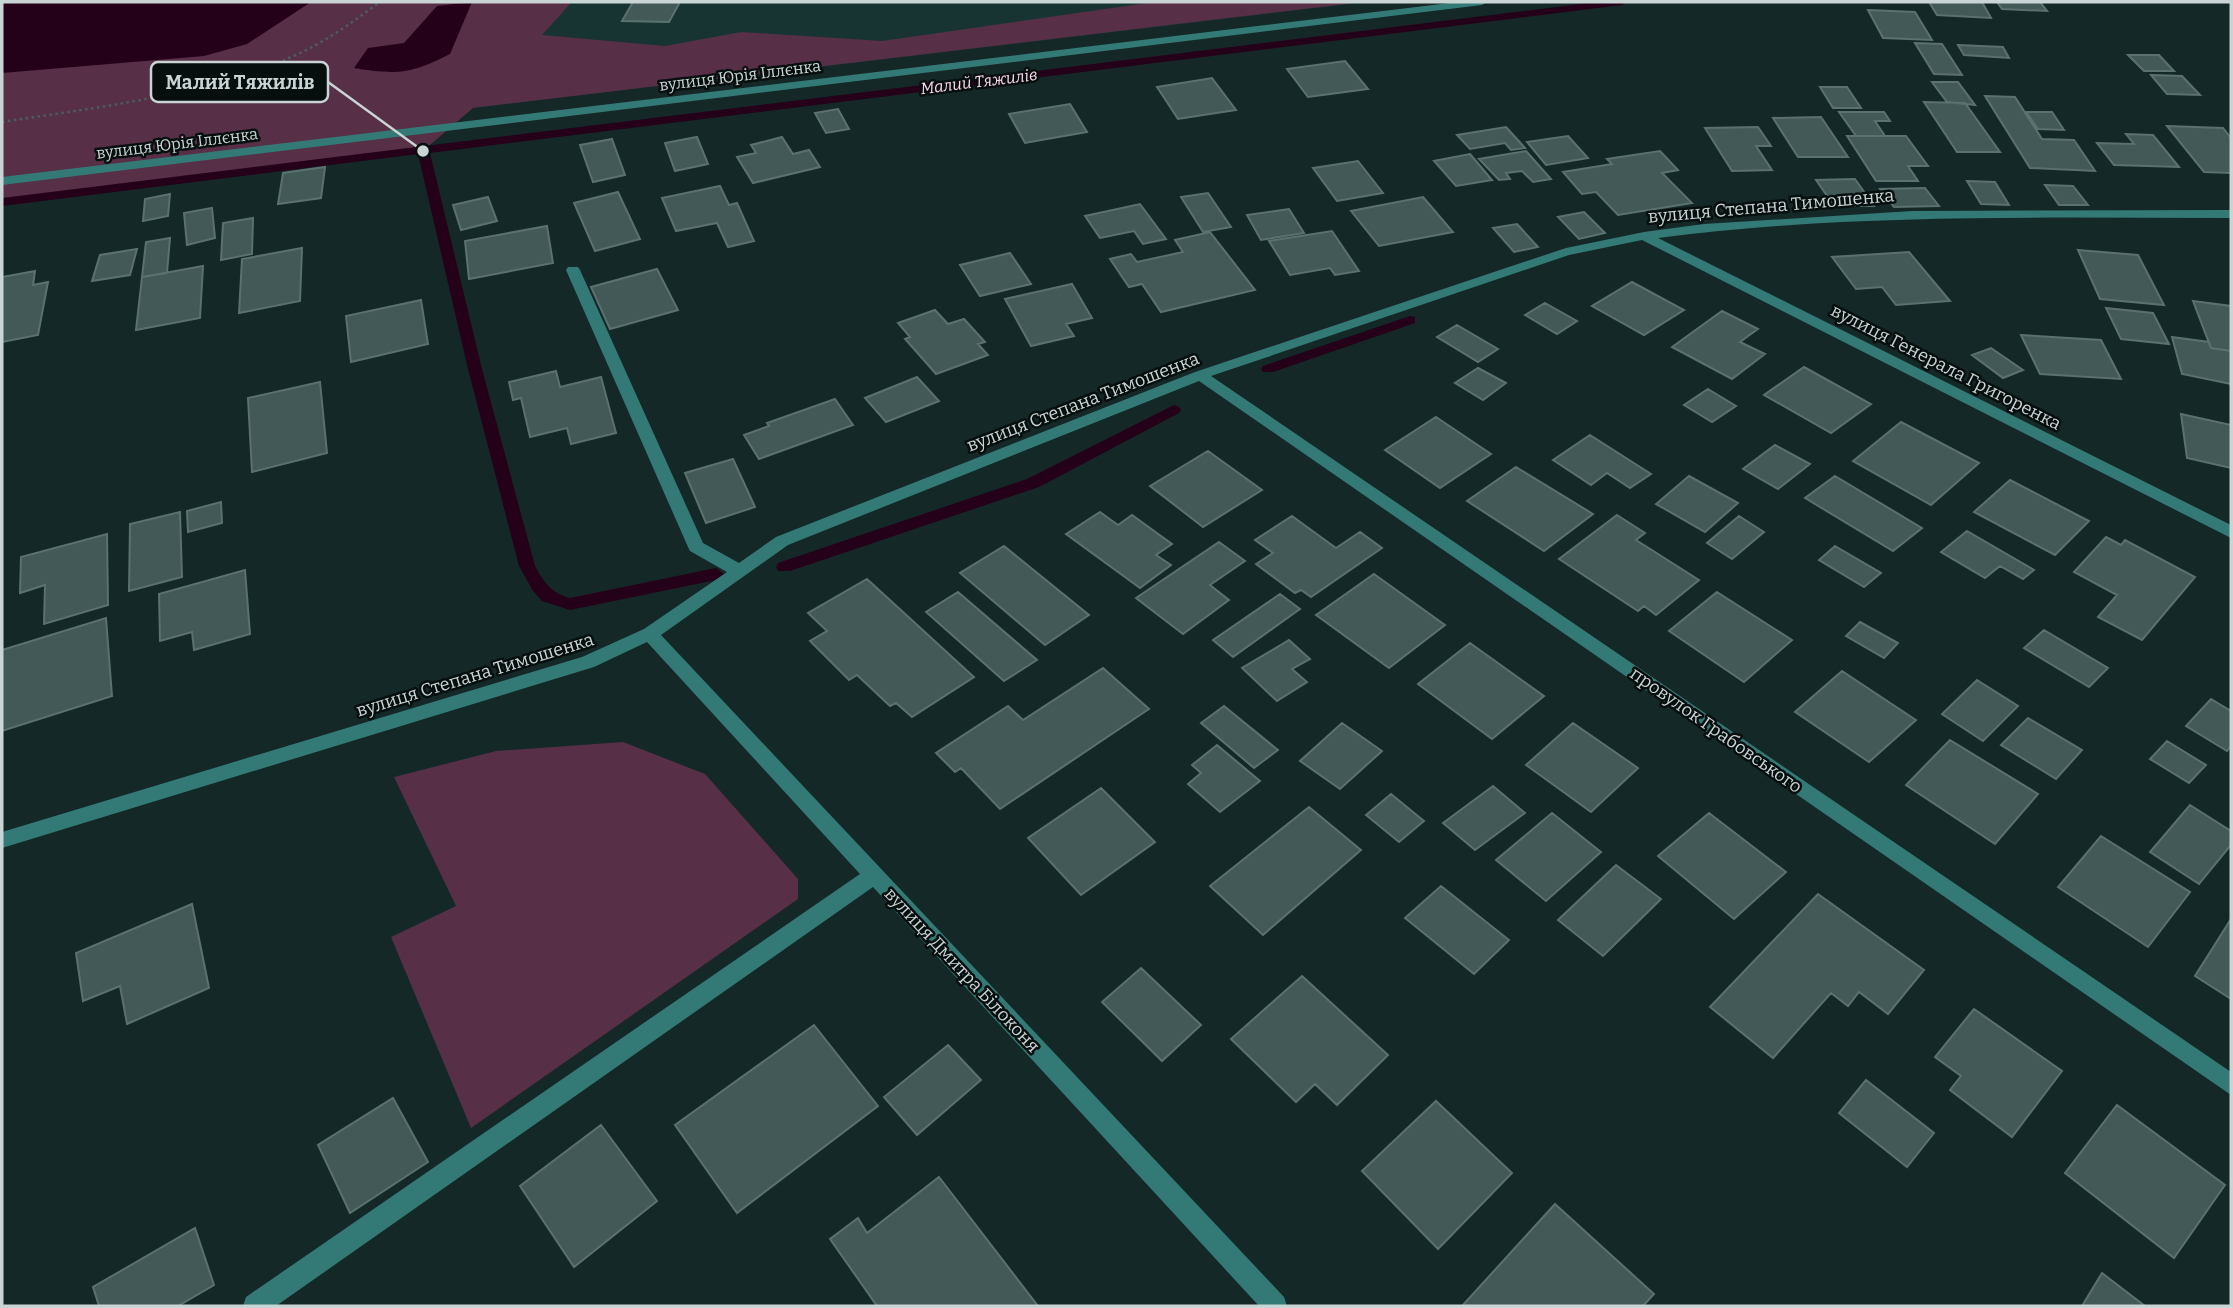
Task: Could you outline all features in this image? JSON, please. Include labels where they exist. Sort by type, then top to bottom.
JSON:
[{"type":"street","name":"вулиця Юрія Іллєнка","points":[[2,181],[1482,2]]},
{"type":"street","name":"вулиця Степана Тимошенка","points":[[2,840],[588,662],[650,634],[782,541],[1200,375],[1566,252],[1643,236],[1704,228],[1912,215],[2231,214]]},
{"type":"street","name":"вулиця Генерала Григоренка","points":[[1643,236],[2231,532]]},
{"type":"street","points":[[573,270],[696,547],[739,571]]},
{"type":"street","name":"провулок Грабовського","points":[[1200,375],[2231,1085]]},
{"type":"street","name":"вулиця Дмитра Білоконя","points":[[650,634],[1275,1306]]},
{"type":"street","points":[[256,1306],[874,875]]},
{"type":"path","points":[[2,122],[141,99],[253,71],[329,39],[380,2]]},
{"type":"shaded area","points":[[2,2],[572,2],[542,35],[665,46],[741,32],[882,41],[1154,2],[1363,2],[473,108],[423,151],[2,202]]},
{"type":"shaded area","points":[[2,2],[311,2],[247,44],[204,56],[2,73]]},
{"type":"shaded area","points":[[472,2],[450,54],[425,66],[404,71],[382,72],[354,68],[368,48],[404,43],[437,6]]},
{"type":"shaded area","points":[[572,2],[1368,2],[473,108]]},
{"type":"shaded area","points":[[623,742],[705,774],[798,879],[798,899],[471,1128],[391,937],[456,906],[394,777],[496,751]]},
{"type":"building","points":[[633,2],[680,2],[669,22],[622,21]]},
{"type":"building","points":[[1929,2],[1982,2],[1991,18],[1937,15]]},
{"type":"building","points":[[1997,2],[2040,2],[2047,11],[2002,9]]},
{"type":"building","points":[[1868,10],[1915,12],[1932,40],[1883,38]]},
{"type":"building","points":[[1915,43],[1942,44],[1962,75],[1934,74]]},
{"type":"building","points":[[1958,45],[2003,47],[2009,58],[1964,55]]},
{"type":"building","points":[[2128,55],[2159,55],[2174,71],[2144,71]]},
{"type":"building","points":[[1345,61],[1368,89],[1308,97],[1287,69]]},
{"type":"building","points":[[2151,75],[2182,76],[2200,95],[2167,94]]},
{"type":"building","points":[[1212,78],[1236,110],[1178,119],[1157,87]]},
{"type":"building","points":[[1932,82],[1958,82],[1975,105],[1947,102]]},
{"type":"building","points":[[1820,87],[1847,87],[1861,108],[1833,108]]},
{"type":"building","points":[[1985,96],[2015,97],[2042,139],[2074,140],[2095,171],[2030,168]]},
{"type":"building","points":[[1924,102],[1965,103],[2000,152],[1957,152]]},
{"type":"building","points":[[1070,104],[1087,132],[1025,143],[1009,114]]},
{"type":"building","points":[[838,109],[849,129],[826,133],[815,113]]},
{"type":"building","points":[[1839,112],[1884,112],[1890,121],[1875,121],[1885,136],[1856,136]]},
{"type":"building","points":[[2026,112],[2052,112],[2064,130],[2038,129]]},
{"type":"building","points":[[1821,117],[1848,157],[1798,157],[1773,118]]},
{"type":"building","points":[[2167,126],[2223,128],[2231,138],[2231,173],[2204,172]]},
{"type":"building","points":[[1506,127],[1525,148],[1511,150],[1505,143],[1470,149],[1457,135]]},
{"type":"building","points":[[1758,127],[1771,146],[1756,146],[1772,170],[1732,171],[1705,128]]},
{"type":"building","points":[[2126,134],[2153,135],[2179,167],[2114,165],[2097,143],[2134,144]]},
{"type":"building","points":[[1568,136],[1588,158],[1546,165],[1527,142]]},
{"type":"building","points":[[1847,136],[1906,136],[1928,166],[1908,166],[1918,181],[1876,181]]},
{"type":"building","points":[[697,137],[708,164],[675,171],[665,143]]},
{"type":"building","points":[[782,137],[793,154],[809,150],[820,167],[753,183],[737,157],[756,153],[751,145]]},
{"type":"building","points":[[612,139],[625,175],[593,182],[580,145]]},
{"type":"building","points":[[1526,151],[1551,179],[1533,182],[1522,171],[1506,173],[1510,179],[1499,180],[1479,159]]},
{"type":"building","points":[[1660,151],[1678,170],[1662,173],[1692,203],[1618,215],[1596,192],[1582,194],[1563,172],[1612,164],[1607,159]]},
{"type":"building","points":[[1470,154],[1492,180],[1456,186],[1434,161]]},
{"type":"building","points":[[1358,161],[1383,193],[1337,201],[1313,168]]},
{"type":"building","points":[[325,167],[321,198],[278,204],[283,173]]},
{"type":"building","points":[[1855,179],[1874,206],[1834,206],[1816,180]]},
{"type":"building","points":[[1967,181],[1995,182],[2009,205],[1981,204]]},
{"type":"building","points":[[2045,185],[2073,186],[2088,205],[2059,205]]},
{"type":"building","points":[[720,186],[729,205],[737,203],[754,241],[728,247],[717,223],[676,231],[662,198]]},
{"type":"building","points":[[1925,188],[1939,206],[1894,207],[1880,189]]},
{"type":"building","points":[[618,192],[640,239],[595,251],[574,203]]},
{"type":"building","points":[[1208,193],[1231,227],[1203,232],[1181,197]]},
{"type":"building","points":[[170,194],[168,216],[143,221],[145,199]]},
{"type":"building","points":[[488,197],[497,221],[461,230],[453,205]]},
{"type":"building","points":[[1423,197],[1453,232],[1379,246],[1351,211]]},
{"type":"building","points":[[1140,204],[1166,239],[1143,244],[1134,231],[1100,238],[1085,216]]},
{"type":"building","points":[[212,208],[215,238],[187,245],[184,213]]},
{"type":"building","points":[[1289,209],[1304,233],[1261,240],[1247,215]]},
{"type":"building","points":[[1584,212],[1605,233],[1579,239],[1558,217]]},
{"type":"building","points":[[253,218],[252,254],[221,260],[223,223]]},
{"type":"building","points":[[1517,224],[1538,247],[1514,252],[1493,228]]},
{"type":"building","points":[[547,226],[553,263],[469,279],[465,241]]},
{"type":"building","points":[[1332,231],[1359,271],[1335,275],[1330,268],[1290,275],[1269,241]]},
{"type":"building","points":[[1210,232],[1255,290],[1161,312],[1142,284],[1129,287],[1110,259],[1131,254],[1137,262],[1183,252],[1175,240]]},
{"type":"building","points":[[170,238],[167,273],[142,277],[146,242]]},
{"type":"building","points":[[302,248],[300,301],[239,313],[242,259]]},
{"type":"building","points":[[137,249],[130,275],[92,281],[100,255]]},
{"type":"building","points":[[2078,250],[2138,255],[2164,305],[2100,299]]},
{"type":"building","points":[[1909,252],[1950,301],[1896,305],[1882,287],[1856,289],[1832,257]]},
{"type":"building","points":[[1010,253],[1031,284],[980,296],[960,265]]},
{"type":"building","points":[[203,266],[200,318],[136,330],[142,277]]},
{"type":"building","points":[[657,269],[678,310],[610,329],[591,287]]},
{"type":"building","points":[[35,271],[33,285],[48,282],[38,335],[2,342],[2,277]]},
{"type":"building","points":[[1632,282],[1684,310],[1644,335],[1592,306]]},
{"type":"building","points":[[1072,284],[1092,318],[1066,324],[1074,336],[1031,346],[1005,299]]},
{"type":"building","points":[[421,300],[428,344],[351,362],[346,316]]},
{"type":"building","points":[[2193,301],[2231,306],[2231,351],[2211,348]]},
{"type":"building","points":[[1545,303],[1577,321],[1557,334],[1525,315]]},
{"type":"building","points":[[2106,308],[2153,313],[2169,344],[2121,339]]},
{"type":"building","points":[[935,310],[948,324],[964,319],[985,342],[978,344],[988,355],[936,374],[905,339],[910,337],[898,323]]},
{"type":"building","points":[[1722,311],[1758,329],[1740,342],[1765,354],[1732,379],[1672,347]]},
{"type":"building","points":[[1457,325],[1498,349],[1478,362],[1437,337]]},
{"type":"building","points":[[2021,335],[2101,340],[2121,379],[2040,374]]},
{"type":"building","points":[[2172,337],[2209,342],[2211,348],[2231,351],[2231,384],[2182,374]]},
{"type":"building","points":[[1991,348],[2023,370],[2003,378],[1972,355]]},
{"type":"building","points":[[1804,367],[1871,404],[1831,433],[1764,395]]},
{"type":"building","points":[[1478,368],[1506,383],[1483,400],[1455,383]]},
{"type":"building","points":[[556,371],[560,387],[601,377],[616,433],[571,444],[567,428],[530,437],[521,398],[513,400],[509,382]]},
{"type":"building","points":[[917,377],[939,401],[886,422],[865,398]]},
{"type":"building","points":[[320,382],[327,453],[252,472],[248,398]]},
{"type":"building","points":[[1708,389],[1736,406],[1712,422],[1684,405]]},
{"type":"building","points":[[835,399],[853,425],[759,459],[744,435],[769,426],[767,423]]},
{"type":"building","points":[[2181,414],[2231,425],[2231,468],[2187,458]]},
{"type":"building","points":[[1436,417],[1491,454],[1440,488],[1385,450]]},
{"type":"building","points":[[1901,422],[1979,463],[1931,505],[1853,461]]},
{"type":"building","points":[[1590,435],[1651,474],[1630,488],[1607,473],[1591,485],[1553,460]]},
{"type":"building","points":[[1775,445],[1810,464],[1778,489],[1743,469]]},
{"type":"building","points":[[1208,451],[1262,490],[1203,527],[1150,486]]},
{"type":"building","points":[[733,459],[755,507],[706,523],[685,473]]},
{"type":"building","points":[[1516,467],[1593,514],[1544,551],[1467,501]]},
{"type":"building","points":[[1689,476],[1738,503],[1705,532],[1656,504]]},
{"type":"building","points":[[1835,476],[1922,528],[1893,551],[1805,498]]},
{"type":"building","points":[[2010,480],[2089,521],[2055,555],[1974,512]]},
{"type":"building","points":[[221,502],[222,523],[188,532],[187,511]]},
{"type":"building","points":[[180,512],[182,577],[129,591],[130,524]]},
{"type":"building","points":[[1100,512],[1118,525],[1132,515],[1172,544],[1156,555],[1171,565],[1140,588],[1066,534]]},
{"type":"building","points":[[1617,515],[1645,533],[1636,540],[1699,580],[1656,615],[1644,606],[1638,611],[1559,559]]},
{"type":"building","points":[[1292,516],[1336,548],[1360,532],[1382,548],[1311,597],[1301,590],[1295,593],[1256,564],[1273,553],[1255,540]]},
{"type":"building","points":[[1739,516],[1764,532],[1732,559],[1707,543]]},
{"type":"building","points":[[1967,531],[2034,570],[2023,579],[2000,566],[1985,578],[1941,552]]},
{"type":"building","points":[[107,534],[108,605],[44,624],[45,585],[20,593],[21,557]]},
{"type":"building","points":[[2106,537],[2121,545],[2125,540],[2195,577],[2142,640],[2098,617],[2117,595],[2074,572]]},
{"type":"building","points":[[1219,542],[1245,561],[1210,585],[1229,600],[1183,634],[1136,598]]},
{"type":"building","points":[[1004,546],[1089,615],[1045,645],[960,573]]},
{"type":"building","points":[[1835,546],[1881,573],[1864,587],[1819,560]]},
{"type":"building","points":[[245,570],[250,634],[194,650],[192,632],[160,641],[159,594]]},
{"type":"building","points":[[1374,574],[1445,625],[1389,668],[1316,615]]},
{"type":"building","points":[[867,579],[974,677],[912,717],[896,703],[890,706],[857,675],[849,680],[810,641],[827,631],[808,613]]},
{"type":"building","points":[[958,592],[1037,660],[1004,681],[926,612]]},
{"type":"building","points":[[1717,592],[1792,640],[1744,682],[1669,631]]},
{"type":"building","points":[[1280,594],[1300,609],[1233,657],[1213,640]]},
{"type":"building","points":[[106,618],[112,696],[2,731],[2,650]]},
{"type":"building","points":[[1860,622],[1898,643],[1884,658],[1846,636]]},
{"type":"building","points":[[2044,630],[2108,668],[2089,687],[2024,648]]},
{"type":"building","points":[[1289,640],[1310,659],[1292,669],[1307,682],[1277,701],[1242,668]]},
{"type":"building","points":[[1470,643],[1544,696],[1492,739],[1418,684]]},
{"type":"building","points":[[1103,668],[1149,709],[1000,809],[961,768],[955,772],[936,753],[1008,706],[1023,720]]},
{"type":"building","points":[[1842,671],[1916,720],[1869,762],[1795,712]]},
{"type":"building","points":[[1977,680],[2018,706],[1983,741],[1942,714]]},
{"type":"building","points":[[2211,699],[2231,711],[2231,746],[2227,751],[2186,726]]},
{"type":"building","points":[[1224,706],[1278,750],[1254,768],[1201,723]]},
{"type":"building","points":[[2028,718],[2082,750],[2056,779],[2001,745]]},
{"type":"building","points":[[1342,723],[1382,751],[1340,789],[1300,761]]},
{"type":"building","points":[[1573,723],[1638,768],[1591,812],[1526,765]]},
{"type":"building","points":[[1950,740],[2038,794],[1995,844],[1906,785]]},
{"type":"building","points":[[2167,741],[2206,765],[2189,783],[2150,759]]},
{"type":"building","points":[[1217,745],[1260,781],[1220,812],[1188,784],[1201,773],[1192,765]]},
{"type":"building","points":[[1493,786],[1525,813],[1475,850],[1443,823]]},
{"type":"building","points":[[1101,788],[1155,842],[1081,895],[1028,838]]},
{"type":"building","points":[[1391,794],[1424,821],[1399,842],[1366,815]]},
{"type":"building","points":[[2190,805],[2231,831],[2231,845],[2199,884],[2150,852]]},
{"type":"building","points":[[1309,807],[1361,850],[1263,935],[1210,886]]},
{"type":"building","points":[[1552,813],[1601,852],[1546,901],[1496,860]]},
{"type":"building","points":[[1709,813],[1786,872],[1734,919],[1658,856]]},
{"type":"building","points":[[2101,836],[2190,892],[2148,947],[2058,887]]},
{"type":"building","points":[[1616,865],[1661,899],[1603,956],[1558,920]]},
{"type":"building","points":[[1441,886],[1509,940],[1474,974],[1405,918]]},
{"type":"building","points":[[1818,894],[1924,970],[1888,1014],[1859,992],[1848,1006],[1831,993],[1773,1058],[1710,1007]]},
{"type":"building","points":[[192,904],[209,988],[127,1024],[120,986],[83,1001],[76,953]]},
{"type":"building","points":[[2231,919],[2231,999],[2195,976]]},
{"type":"building","points":[[1141,968],[1201,1025],[1162,1061],[1102,1002]]},
{"type":"building","points":[[1302,976],[1388,1055],[1337,1105],[1315,1084],[1296,1102],[1231,1039]]},
{"type":"building","points":[[1974,1009],[2062,1071],[2012,1137],[1950,1090],[1961,1076],[1935,1057]]},
{"type":"building","points":[[814,1025],[878,1106],[737,1213],[675,1125]]},
{"type":"building","points":[[948,1045],[981,1080],[917,1135],[884,1097]]},
{"type":"building","points":[[1866,1080],[1934,1133],[1907,1167],[1839,1113]]},
{"type":"building","points":[[393,1098],[428,1162],[350,1213],[318,1145]]},
{"type":"building","points":[[1436,1101],[1512,1173],[1438,1249],[1362,1171]]},
{"type":"building","points":[[2117,1105],[2225,1185],[2174,1258],[2065,1173]]},
{"type":"building","points":[[601,1125],[657,1201],[574,1267],[520,1186]]},
{"type":"building","points":[[939,1177],[1038,1306],[877,1306],[830,1239],[858,1218],[867,1233]]},
{"type":"building","points":[[1555,1204],[1654,1294],[1643,1306],[1462,1306]]},
{"type":"building","points":[[195,1228],[214,1285],[178,1306],[99,1306],[93,1287]]},
{"type":"building","points":[[2102,1273],[2145,1306],[2082,1306]]},
{"type":"waterway","name":"Малий Тяжилів","points":[[2,202],[1622,2]]},
{"type":"waterway","points":[[423,151],[475,369],[527,566],[543,592],[554,600],[570,604],[716,574]]},
{"type":"waterway","points":[[1268,369],[1410,320]]},
{"type":"waterway","points":[[784,567],[1033,483],[1174,410]]},
{"type":"place","name":"Малий Тяжилів","points":[[423,151]]}]
